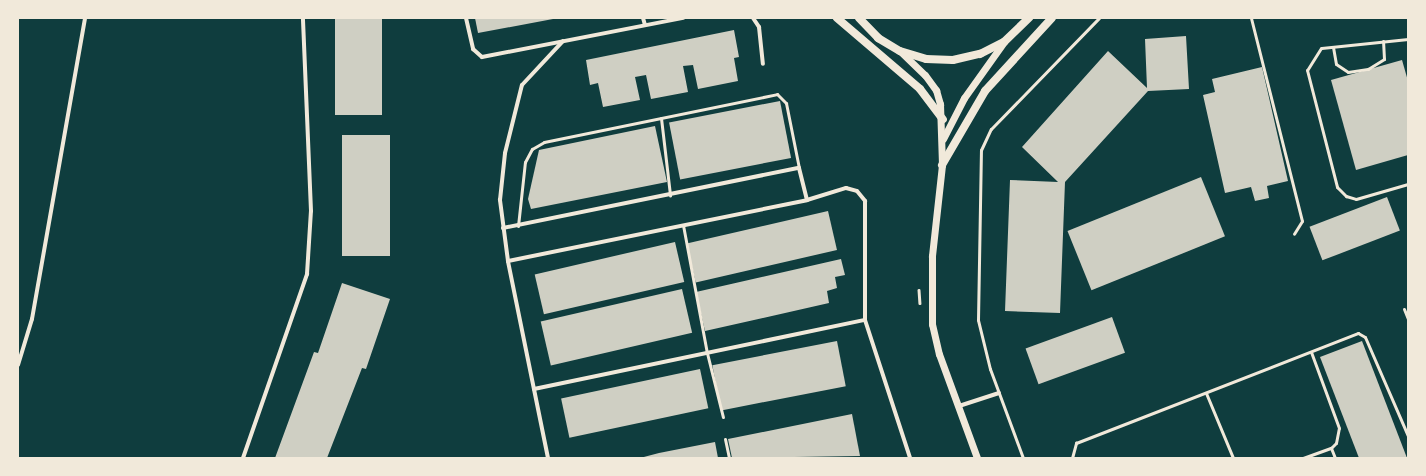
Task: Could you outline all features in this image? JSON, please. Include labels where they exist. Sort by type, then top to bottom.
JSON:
[{"type":"main road","points":[[837,18],[920,89],[943,119]]},
{"type":"main road","points":[[859,19],[878,38],[900,51],[926,59],[953,60],[980,54],[1004,42],[1029,18]]},
{"type":"main road","points":[[942,165],[985,91],[1052,18]]},
{"type":"street","points":[[18,365],[32,319],[85,18]]},
{"type":"street","points":[[243,458],[307,274],[310,211],[303,18]]},
{"type":"street","points":[[466,18],[473,49],[482,57],[683,18]]},
{"type":"street","points":[[644,18],[645,25]]},
{"type":"street","points":[[753,18],[759,27],[763,64]]},
{"type":"street","points":[[548,458],[508,261],[500,200],[504,153],[522,85],[562,41]]},
{"type":"street","points":[[942,141],[964,98],[1004,42]]},
{"type":"street","points":[[900,51],[936,90],[943,119],[942,165],[930,301],[939,354],[978,458]]},
{"type":"street","points":[[503,228],[799,168],[807,200]]},
{"type":"street","points":[[508,261],[807,200],[846,188],[857,191],[864,201],[865,320],[910,458]]},
{"type":"street","points":[[534,389],[865,320]]},
{"type":"street","points":[[958,406],[999,393]]},
{"type":"lane","points":[[1023,458],[999,393],[978,320],[981,150],[991,129],[1099,18]]},
{"type":"lane","points":[[1251,18],[1302,221],[1294,234]]},
{"type":"lane","points":[[1408,39],[1322,48],[1307,70],[1337,187],[1346,196],[1356,199],[1408,184]]},
{"type":"lane","points":[[1333,47],[1336,64],[1348,72],[1368,69],[1384,59],[1383,41]]},
{"type":"lane","points":[[518,226],[525,162],[532,149],[544,142],[776,94],[786,103],[799,168]]},
{"type":"lane","points":[[661,118],[670,195]]},
{"type":"lane","points":[[683,225],[707,353],[723,417]]},
{"type":"lane","points":[[1404,309],[1408,319]]},
{"type":"lane","points":[[1072,458],[1076,443],[1311,352],[1362,334],[1408,436]]},
{"type":"lane","points":[[1303,458],[1331,448],[1336,443],[1339,428],[1311,352]]},
{"type":"lane","points":[[1206,393],[1233,458]]},
{"type":"lane","points":[[725,439],[729,458]]},
{"type":"lane","points":[[1331,448],[1335,458]]},
{"type":"path","points":[[920,283],[920,306]]},
{"type":"building","points":[[335,18],[382,18],[382,115],[335,115]]},
{"type":"building","points":[[475,18],[553,18],[553,19],[478,33]]},
{"type":"building","points":[[734,30],[739,57],[734,58],[738,81],[698,89],[693,65],[683,66],[688,92],[651,99],[646,75],[635,77],[640,100],[603,107],[598,83],[590,85],[586,60]]},
{"type":"building","points":[[1186,36],[1189,89],[1148,91],[1065,182],[1060,313],[1005,311],[1010,180],[1058,182],[1022,147],[1108,51],[1147,88],[1145,39]]},
{"type":"building","points":[[1402,60],[1408,81],[1408,155],[1356,170],[1331,80]]},
{"type":"building","points":[[1262,67],[1288,181],[1267,186],[1269,198],[1255,201],[1251,187],[1225,193],[1203,95],[1215,92],[1212,79]]},
{"type":"building","points":[[780,101],[791,158],[680,179],[669,123]]},
{"type":"building","points":[[655,126],[667,182],[531,209],[528,199],[539,150]]},
{"type":"building","points":[[342,135],[390,135],[390,256],[342,256]]},
{"type":"building","points":[[1201,177],[1225,236],[1091,290],[1067,231]]},
{"type":"building","points":[[1387,197],[1400,231],[1322,260],[1310,227]]},
{"type":"building","points":[[828,211],[837,250],[696,283],[687,244]]},
{"type":"building","points":[[675,242],[684,282],[544,314],[535,274]]},
{"type":"building","points":[[841,259],[845,275],[835,277],[837,288],[827,291],[829,303],[705,331],[696,292]]},
{"type":"building","points":[[342,283],[390,299],[366,369],[362,368],[327,458],[275,458],[314,352],[318,353]]},
{"type":"building","points":[[682,289],[692,333],[551,365],[541,322]]},
{"type":"building","points":[[1112,317],[1125,353],[1039,384],[1026,348]]},
{"type":"building","points":[[837,341],[846,386],[721,410],[712,365]]},
{"type":"building","points":[[1362,341],[1407,458],[1359,458],[1320,357]]},
{"type":"building","points":[[700,369],[708,408],[569,438],[561,399]]},
{"type":"building","points":[[852,414],[860,456],[732,458],[728,439]]},
{"type":"building","points":[[715,442],[718,458],[640,458],[659,453]]}]
